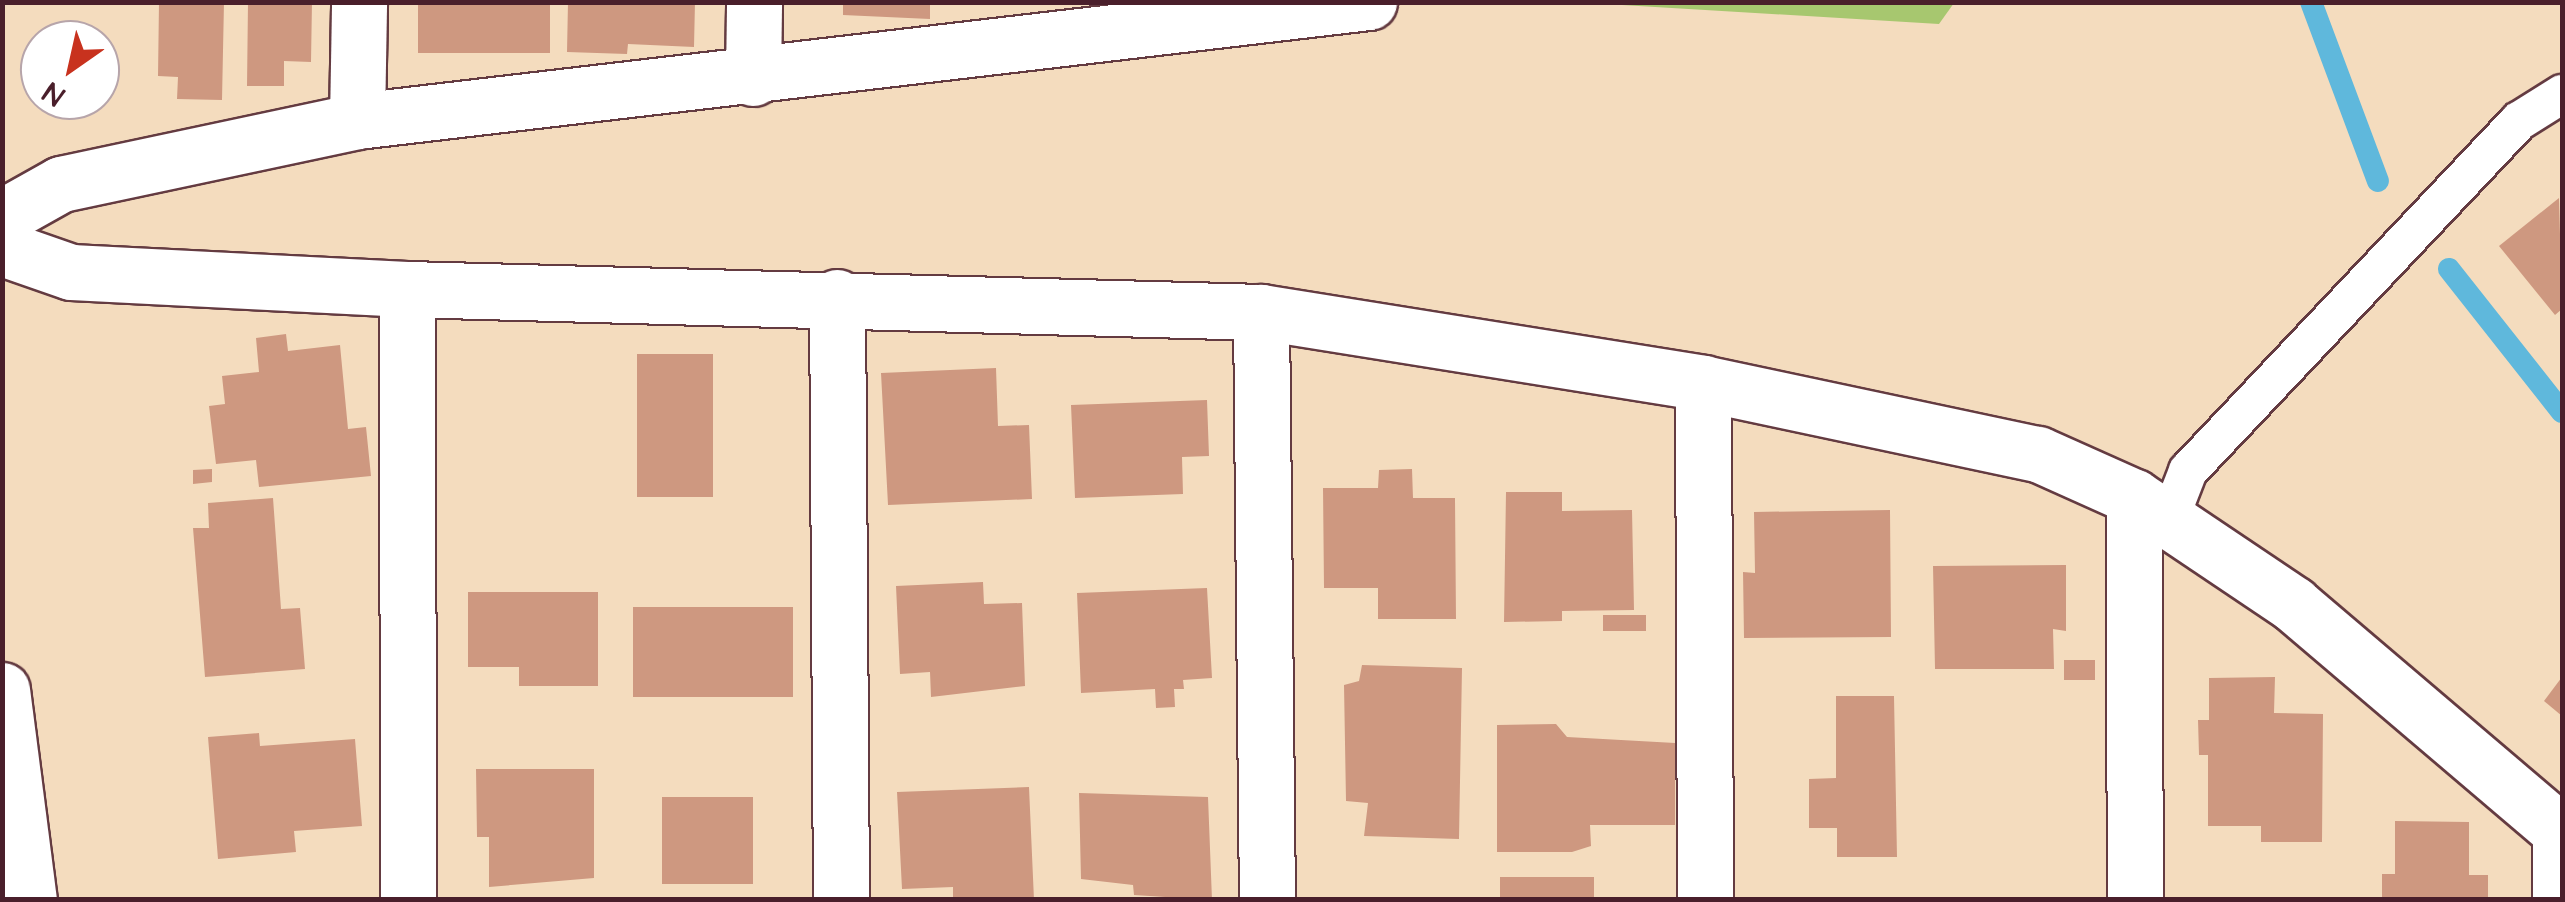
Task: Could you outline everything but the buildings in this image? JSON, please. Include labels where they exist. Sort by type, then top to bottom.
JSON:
[{"type":"street","points":[[357,121],[359,2]]},
{"type":"street","points":[[753,78],[754,2]]},
{"type":"street","points":[[2,217],[61,184],[357,121],[753,78],[1142,16],[1369,2]]},
{"type":"street","points":[[2,248],[70,272],[407,289],[837,296],[1261,312],[1703,383],[2038,454],[2152,509],[2293,604],[2561,832],[2560,900]]},
{"type":"street","points":[[407,289],[408,900]]},
{"type":"street","points":[[837,296],[840,900]]},
{"type":"street","points":[[1261,312],[1267,900]]},
{"type":"street","points":[[1703,383],[1705,900]]},
{"type":"street","points":[[2134,900],[2152,509]]},
{"type":"street","points":[[2,690],[29,900]]},
{"type":"lane","points":[[2152,509],[2519,121],[2562,94]]},
{"type":"green space","points":[[1572,2],[1954,2],[1954,3],[1939,24]]},
{"type":"waterway","points":[[2311,2],[2378,181]]},
{"type":"waterway","points":[[2449,269],[2562,412]]}]
